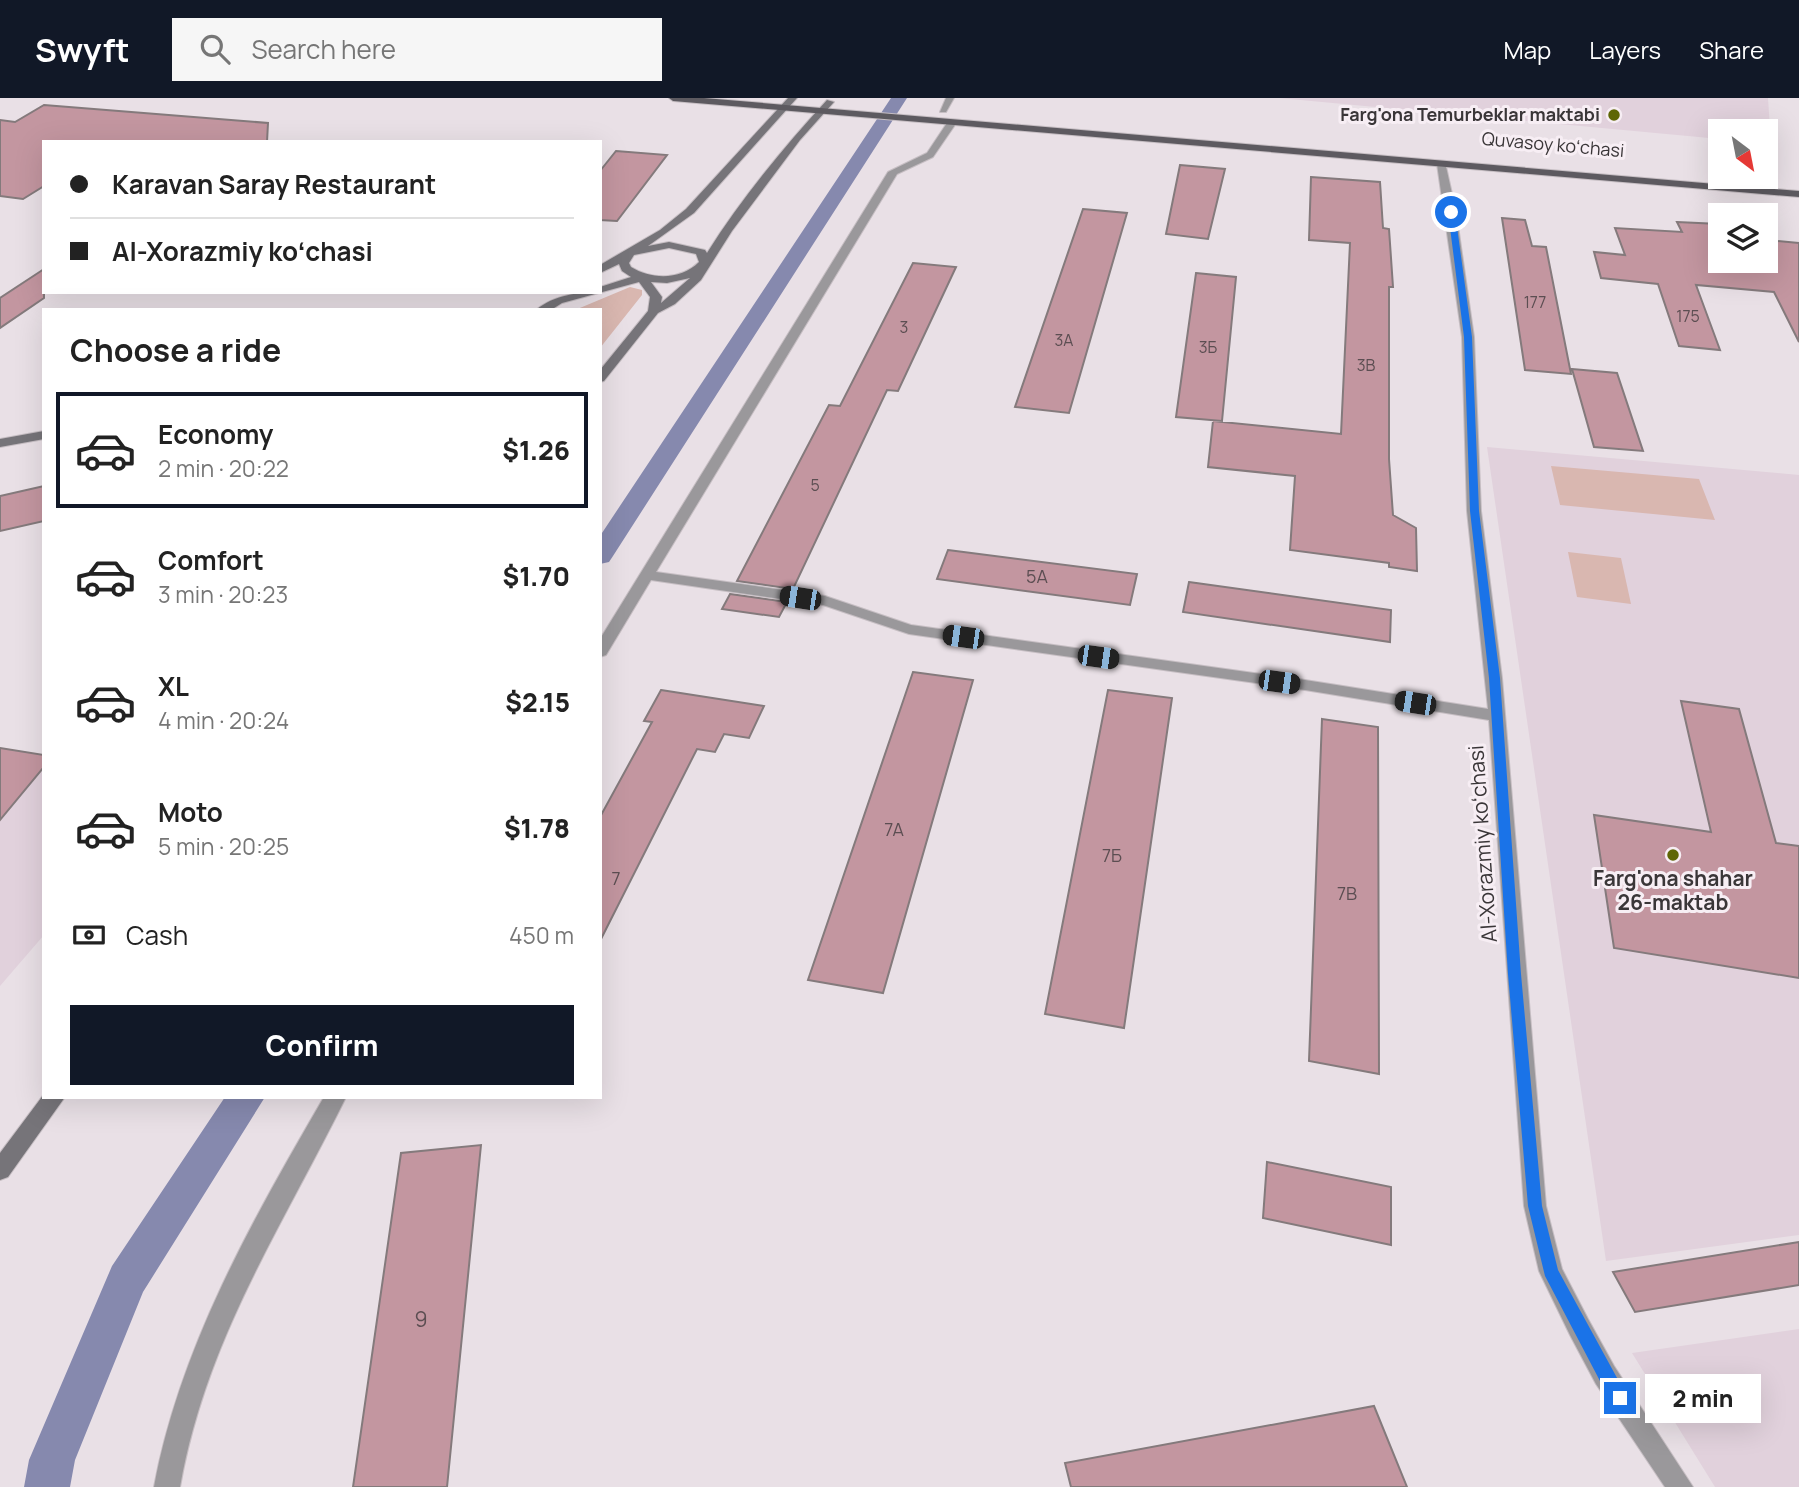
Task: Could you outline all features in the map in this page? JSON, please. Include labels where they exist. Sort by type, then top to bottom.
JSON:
[{"type":"main road","points":[[673,98],[782,108],[827,106]]},
{"type":"main road","points":[[795,98],[827,106]]},
{"type":"main road","name":"Quvasoy koʻchasi","points":[[827,106],[1442,164],[1799,194]]},
{"type":"main road","name":"Quvasoy koʻchasi","points":[[946,118],[1708,176]]},
{"type":"main road","name":"Quvasoy koʻchasi","points":[[1778,181],[1799,183]]},
{"type":"street","points":[[602,269],[664,232],[690,211],[782,108],[795,98]]},
{"type":"street","points":[[602,649],[893,172],[930,155],[946,118],[950,98]]},
{"type":"street","points":[[602,377],[654,312],[671,302],[697,278],[727,230],[797,138],[827,106]]},
{"type":"street","name":"Al-Xorazmiy koʻchasi","points":[[1442,164],[1468,337],[1474,511],[1488,609],[1535,1206],[1550,1271],[1573,1316],[1605,1375],[1680,1487]]},
{"type":"street","points":[[602,291],[640,277],[680,277],[692,274],[705,263],[701,252],[682,245],[656,246],[630,253],[624,263],[626,269],[640,277],[656,297],[654,312]]},
{"type":"street","points":[[545,308],[561,297],[583,294]]},
{"type":"street","points":[[0,443],[42,435]]},
{"type":"street","points":[[646,575],[825,601],[908,629],[1305,685],[1497,716]]},
{"type":"street","points":[[0,1170],[53,1099]]},
{"type":"street","points":[[167,1487],[191,1382],[225,1303],[334,1099]]},
{"type":"shaded area","name":"Farg'ona Temurbeklar maktabi","points":[[1279,98],[1768,98],[1769,119],[1708,119],[1708,138]]},
{"type":"shaded area","points":[[630,287],[642,290],[642,295],[602,345],[602,308],[580,308]]},
{"type":"shaded area","name":"Farg'ona shahar 26-maktab","points":[[1487,447],[1799,475],[1799,1235],[1606,1261]]},
{"type":"shaded area","points":[[1551,466],[1699,479],[1715,520],[1560,505]]},
{"type":"shaded area","points":[[1568,552],[1621,558],[1631,604],[1577,597]]},
{"type":"shaded area","points":[[0,761],[42,771],[42,937],[0,986]]},
{"type":"shaded area","points":[[1799,1329],[1799,1487],[1715,1487],[1632,1353]]},
{"type":"building","points":[[44,105],[268,123],[267,140],[42,140],[42,187],[23,199],[0,196],[0,120],[15,122]]},
{"type":"building","points":[[616,151],[667,155],[617,221],[602,220],[602,168]]},
{"type":"building","points":[[1180,165],[1225,169],[1208,239],[1166,234]]},
{"type":"building","points":[[1311,177],[1380,182],[1383,228],[1389,229],[1393,287],[1389,287],[1389,459],[1393,515],[1416,528],[1417,571],[1389,567],[1389,563],[1290,550],[1295,476],[1208,467],[1213,421],[1341,434],[1350,243],[1309,240]]},
{"type":"building","points":[[1083,209],[1127,213],[1069,413],[1015,407]]},
{"type":"building","points":[[1502,218],[1525,220],[1532,246],[1546,247],[1571,374],[1525,370]]},
{"type":"building","points":[[1677,222],[1708,223],[1708,273],[1778,273],[1778,241],[1799,243],[1799,342],[1774,292],[1696,285],[1720,350],[1679,346],[1658,284],[1601,278],[1594,252],[1625,255],[1615,228],[1682,232]]},
{"type":"building","points":[[913,263],[956,267],[898,391],[887,390],[793,589],[737,581],[829,405],[840,406]]},
{"type":"building","points":[[42,270],[44,298],[0,328],[0,298]]},
{"type":"building","points":[[1196,273],[1236,277],[1222,421],[1176,417]]},
{"type":"building","points":[[1572,369],[1617,373],[1643,451],[1594,447]]},
{"type":"building","points":[[42,486],[42,521],[0,531],[0,496]]},
{"type":"building","points":[[948,550],[1137,574],[1130,605],[937,579]]},
{"type":"building","points":[[1189,582],[1391,610],[1390,642],[1183,612]]},
{"type":"building","points":[[730,594],[787,602],[779,617],[722,609]]},
{"type":"building","points":[[913,672],[973,680],[883,993],[808,980]]},
{"type":"building","points":[[661,690],[764,706],[749,738],[724,734],[715,752],[697,749],[602,937],[602,813],[652,722],[644,721]]},
{"type":"building","points":[[1108,690],[1172,698],[1124,1028],[1045,1014]]},
{"type":"building","points":[[1681,701],[1739,709],[1776,843],[1799,846],[1799,978],[1614,948],[1594,815],[1711,832]]},
{"type":"building","points":[[1322,719],[1378,727],[1379,1074],[1309,1061]]},
{"type":"building","points":[[0,748],[42,755],[42,769],[0,820]]},
{"type":"building","points":[[481,1145],[447,1487],[353,1487],[401,1153]]},
{"type":"building","points":[[1267,1162],[1391,1187],[1391,1245],[1263,1218]]},
{"type":"building","points":[[1799,1242],[1799,1285],[1635,1312],[1613,1272]]},
{"type":"building","points":[[1374,1406],[1407,1487],[1071,1487],[1065,1463]]},
{"type":"waterway","points":[[602,553],[899,98]]},
{"type":"waterway","points":[[47,1487],[52,1460],[127,1280],[245,1099]]},
{"type":"place","name":"Farg'ona Temurbeklar maktabi","points":[[1614,115]]},
{"type":"place","name":"Farg'ona shahar 26-maktab","points":[[1673,855]]},
{"type":"route","points":[[1451,212],[1468,337],[1474,511],[1488,609],[1535,1206],[1550,1271],[1620,1398]]}]
